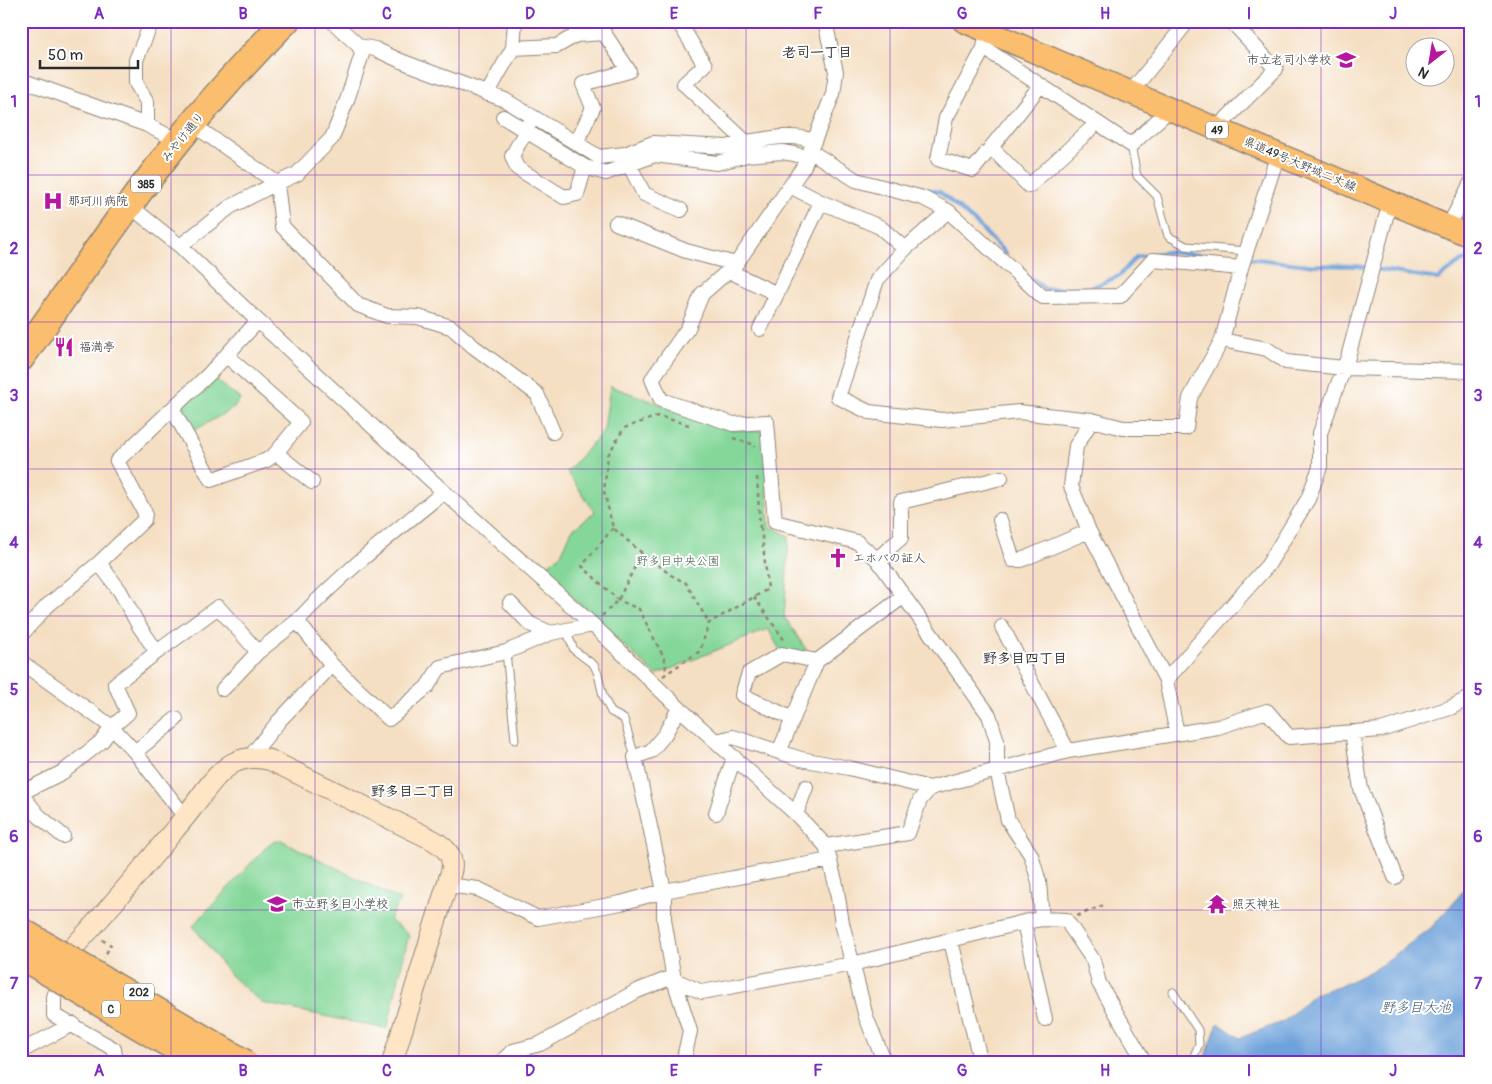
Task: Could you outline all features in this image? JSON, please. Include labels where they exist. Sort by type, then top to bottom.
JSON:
[{"type":"highway","name":"みやけ通り","points":[[21,358],[185,133],[244,64],[286,21]]},
{"type":"highway","name":"202","points":[[21,922],[257,1063]]},
{"type":"highway","name":"C","points":[[21,930],[245,1063]]},
{"type":"highway","name":"202","points":[[21,957],[202,1063]]},
{"type":"highway","name":"C","points":[[21,957],[202,1063]]},
{"type":"main road","name":"県道49号大野城二丈線","points":[[964,21],[985,40],[1063,62],[1169,110],[1471,236]]},
{"type":"street","points":[[148,125],[147,102],[136,83],[136,60],[152,21]]},
{"type":"street","points":[[180,246],[230,207],[297,174],[332,138],[362,54],[359,46],[332,21]]},
{"type":"street","points":[[487,94],[514,48],[515,21]]},
{"type":"street","points":[[678,21],[705,65],[684,84],[746,142]]},
{"type":"street","points":[[825,21],[836,72],[833,94],[804,166],[733,267],[702,294],[688,328],[652,379],[661,400],[733,424],[767,422],[776,522],[857,542],[877,558],[989,715],[997,741],[997,770],[1008,820],[1031,855],[1039,882],[1042,919]]},
{"type":"street","points":[[1130,93],[1188,21]]},
{"type":"street","points":[[1216,129],[1276,69],[1231,21]]},
{"type":"street","points":[[514,48],[557,46],[576,28],[604,33],[628,71],[583,84],[593,108],[576,143]]},
{"type":"street","points":[[1040,86],[973,170],[938,159],[946,118],[985,40],[1040,86],[1131,146],[1169,110]]},
{"type":"street","points":[[359,46],[375,49],[401,62],[505,100],[529,124],[585,167],[606,173],[653,143],[727,147],[775,138],[805,138],[810,150],[856,180],[922,198],[948,211],[1043,297],[1120,296],[1153,260],[1243,261]]},
{"type":"street","points":[[21,80],[148,125],[185,133],[277,183]]},
{"type":"street","points":[[503,117],[529,124],[576,143],[598,158],[627,160],[655,155],[717,163],[747,156],[782,152],[794,154],[810,150]]},
{"type":"street","points":[[992,146],[1029,186],[1097,123]]},
{"type":"street","points":[[529,124],[512,156],[517,168],[564,197],[577,194],[585,167]]},
{"type":"street","points":[[948,211],[905,249],[877,280],[838,397],[869,412],[942,420],[1019,412],[1092,420],[1124,428],[1186,428],[1190,398],[1222,340],[1243,261],[1278,154]]},
{"type":"street","points":[[627,160],[644,194],[681,210]]},
{"type":"street","points":[[277,183],[282,226],[358,305],[387,316],[418,317],[452,327],[474,348],[537,394],[553,432]]},
{"type":"street","points":[[1448,227],[1471,183]]},
{"type":"street","points":[[790,186],[821,202],[880,227],[905,249]]},
{"type":"street","points":[[760,329],[821,202]]},
{"type":"street","points":[[1166,680],[1268,565],[1308,499],[1320,467],[1320,433],[1344,368],[1390,202]]},
{"type":"street","points":[[130,206],[180,246],[258,321],[444,492],[593,625],[679,708],[796,814],[826,846],[836,885],[842,922],[866,1017],[885,1063]]},
{"type":"street","points":[[616,223],[686,251],[733,267],[777,294]]},
{"type":"street","points":[[21,635],[47,606],[99,563],[144,520],[145,513],[117,461],[173,410],[227,356],[258,321]]},
{"type":"street","points":[[1222,340],[1267,349],[1286,362],[1344,368],[1471,371]]},
{"type":"street","points":[[173,410],[211,480],[267,460],[276,453],[301,422],[227,356]]},
{"type":"street","points":[[1092,420],[1076,446],[1071,486],[1089,531],[1166,680],[1177,734]]},
{"type":"street","points":[[276,453],[312,482]]},
{"type":"street","points":[[877,558],[901,538],[901,502],[1001,478]]},
{"type":"street","points":[[223,689],[258,652],[297,621],[324,592],[444,492]]},
{"type":"street","points":[[1000,520],[1014,560],[1021,560],[1089,531]]},
{"type":"street","points":[[99,563],[120,591],[139,626],[157,652]]},
{"type":"street","points":[[779,752],[817,661],[904,596]]},
{"type":"street","points":[[510,603],[530,624],[552,634]]},
{"type":"street","points":[[63,836],[39,816],[21,793],[63,772],[102,741],[112,727],[128,714],[115,684],[218,607],[258,652]]},
{"type":"street","points":[[297,621],[332,665],[389,719],[427,687],[440,667],[506,652],[552,634],[593,625]]},
{"type":"street","points":[[1002,627],[1068,751]]},
{"type":"street","points":[[793,719],[742,695],[748,673],[782,654],[817,661]]},
{"type":"street","points":[[21,662],[112,727],[135,752],[185,817]]},
{"type":"street","points":[[249,758],[280,721],[332,665]]},
{"type":"street","points":[[716,741],[733,737],[801,759],[849,768],[930,788],[1068,751],[1218,727],[1267,711],[1290,737],[1381,730],[1450,708],[1471,697]]},
{"type":"street","points":[[679,708],[665,734],[651,751],[635,757],[664,892],[664,918],[674,980],[690,1031],[683,1063]]},
{"type":"street","points":[[135,752],[176,719]]},
{"type":"street","points":[[1352,732],[1362,789],[1396,876]]},
{"type":"street","points":[[716,813],[734,757]]},
{"type":"street","points":[[116,1063],[114,1049],[73,1024],[54,1015],[54,997],[70,950],[185,817],[218,775],[235,762],[249,758],[260,758],[270,760],[444,846],[452,857],[453,866],[392,1063]]},
{"type":"street","points":[[796,814],[806,787]]},
{"type":"street","points":[[826,846],[908,833],[920,800],[930,788]]},
{"type":"street","points":[[447,885],[478,889],[538,918],[830,860]]},
{"type":"street","points":[[500,1063],[513,1051],[540,1044],[637,991],[670,978],[702,992],[852,964],[1042,919],[1066,920],[1093,960],[1099,983],[1145,1063]]},
{"type":"street","points":[[1024,922],[1045,1019]]},
{"type":"street","points":[[951,941],[978,1051]]},
{"type":"street","points":[[21,1051],[73,1024]]},
{"type":"lane","points":[[1131,146],[1137,176],[1157,196],[1168,236],[1186,246],[1243,261]]},
{"type":"lane","points":[[566,630],[574,650],[594,664],[603,696],[611,712],[624,719],[635,757]]},
{"type":"lane","points":[[506,652],[515,740]]},
{"type":"lane","points":[[1173,992],[1198,1030],[1199,1044],[1191,1063]]},
{"type":"path","points":[[693,426],[658,416],[624,428],[608,455],[604,492],[613,528],[671,575],[686,583],[709,623]]},
{"type":"path","points":[[728,437],[754,445],[755,454]]},
{"type":"path","points":[[653,683],[700,652],[709,623],[768,589],[760,528],[756,472]]},
{"type":"path","points":[[760,528],[775,520]]},
{"type":"path","points":[[613,528],[582,566],[618,600],[639,609],[665,660],[666,674]]},
{"type":"path","points":[[593,625],[618,600],[642,553]]},
{"type":"path","points":[[754,597],[797,657]]},
{"type":"path","points":[[1066,920],[1104,905]]},
{"type":"path","points":[[103,959],[111,945]]},
{"type":"green space","points":[[209,374],[240,399],[234,408],[186,435],[173,410]]},
{"type":"green space","name":"野多目中央公園","points":[[610,386],[732,430],[764,431],[769,526],[789,536],[784,620],[786,619],[813,660],[782,654],[768,629],[656,675],[542,570],[561,554],[572,530],[595,512],[567,472],[604,430]]},
{"type":"green space","points":[[281,840],[400,900],[389,920],[409,934],[387,1029],[262,1003],[230,975],[193,926],[270,843]]},
{"type":"water","name":"野多目大池","points":[[1471,882],[1471,1063],[1203,1063],[1218,1023],[1240,1038],[1284,1021],[1314,994],[1347,983],[1377,968],[1431,928]]},
{"type":"waterway","points":[[492,102],[527,121]]},
{"type":"waterway","points":[[884,181],[940,192],[977,224],[1006,254]]},
{"type":"waterway","points":[[1033,279],[1044,289],[1090,288],[1119,276],[1136,257],[1166,252],[1241,258]]},
{"type":"waterway","points":[[1248,258],[1308,265],[1368,268]]},
{"type":"waterway","points":[[1375,269],[1438,279],[1462,261],[1471,259]]},
{"type":"place","name":"市立老司小学校","points":[[1346,60]]},
{"type":"place","name":"那珂川病院","points":[[53,201]]},
{"type":"place","name":"福満亭","points":[[64,347]]},
{"type":"place","name":"エホバの証人","points":[[838,558]]},
{"type":"place","name":"市立野多目小学校","points":[[277,904]]},
{"type":"place","name":"照天神社","points":[[1217,904]]},
{"type":"district","name":"老司一丁目","points":[[817,52]]},
{"type":"district","name":"野多目四丁目","points":[[1025,658]]},
{"type":"district","name":"野多目二丁目","points":[[413,791]]}]
